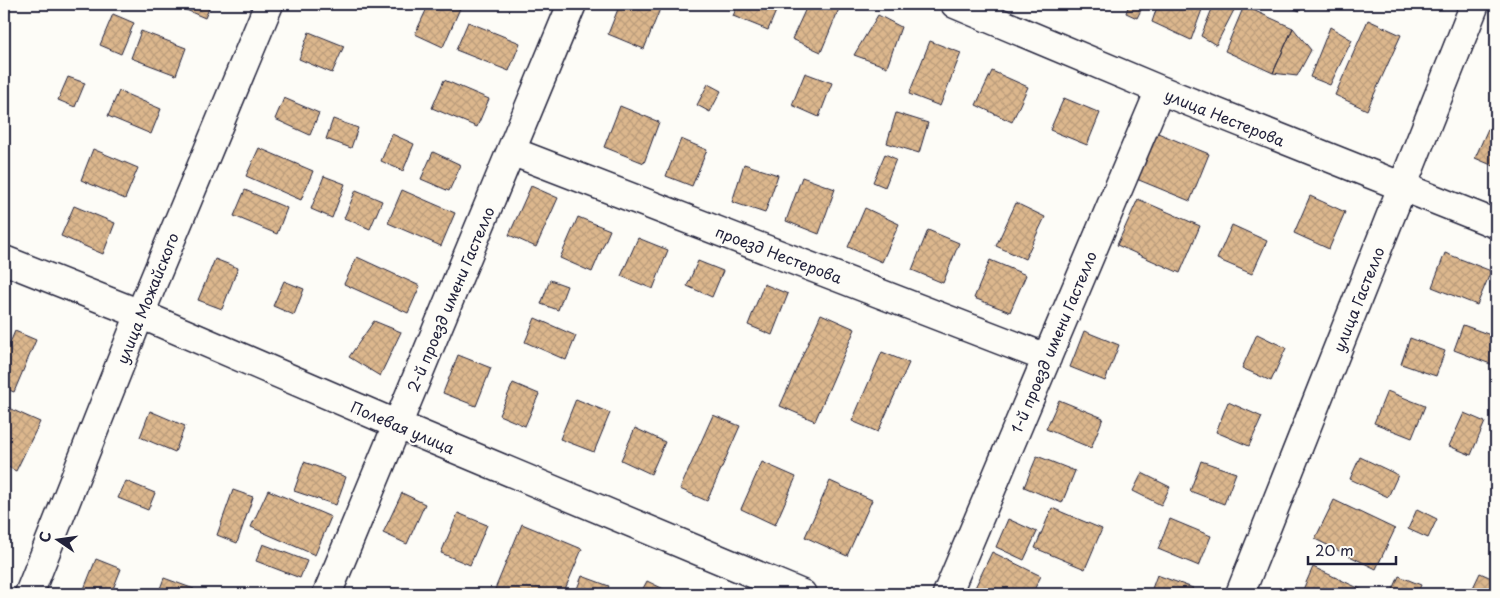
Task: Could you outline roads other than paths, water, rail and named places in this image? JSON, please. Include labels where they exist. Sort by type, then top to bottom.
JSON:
[{"type":"street","name":"улица Можайского","points":[[29,594],[140,314],[268,4]]},
{"type":"street","name":"2-й проезд имени Гастелло","points":[[327,594],[572,4]]},
{"type":"street","name":"улица Нестерова","points":[[955,4],[1160,90],[1496,224]]},
{"type":"street","name":"улица Гастелло","points":[[1240,594],[1475,4]]},
{"type":"street","name":"1-й проезд имени Гастелло","points":[[947,594],[1160,90]]},
{"type":"street","name":"проезд Нестерова","points":[[512,151],[1047,358]]},
{"type":"street","name":"Полевая улица","points":[[4,260],[140,314],[398,425],[802,594]]}]
